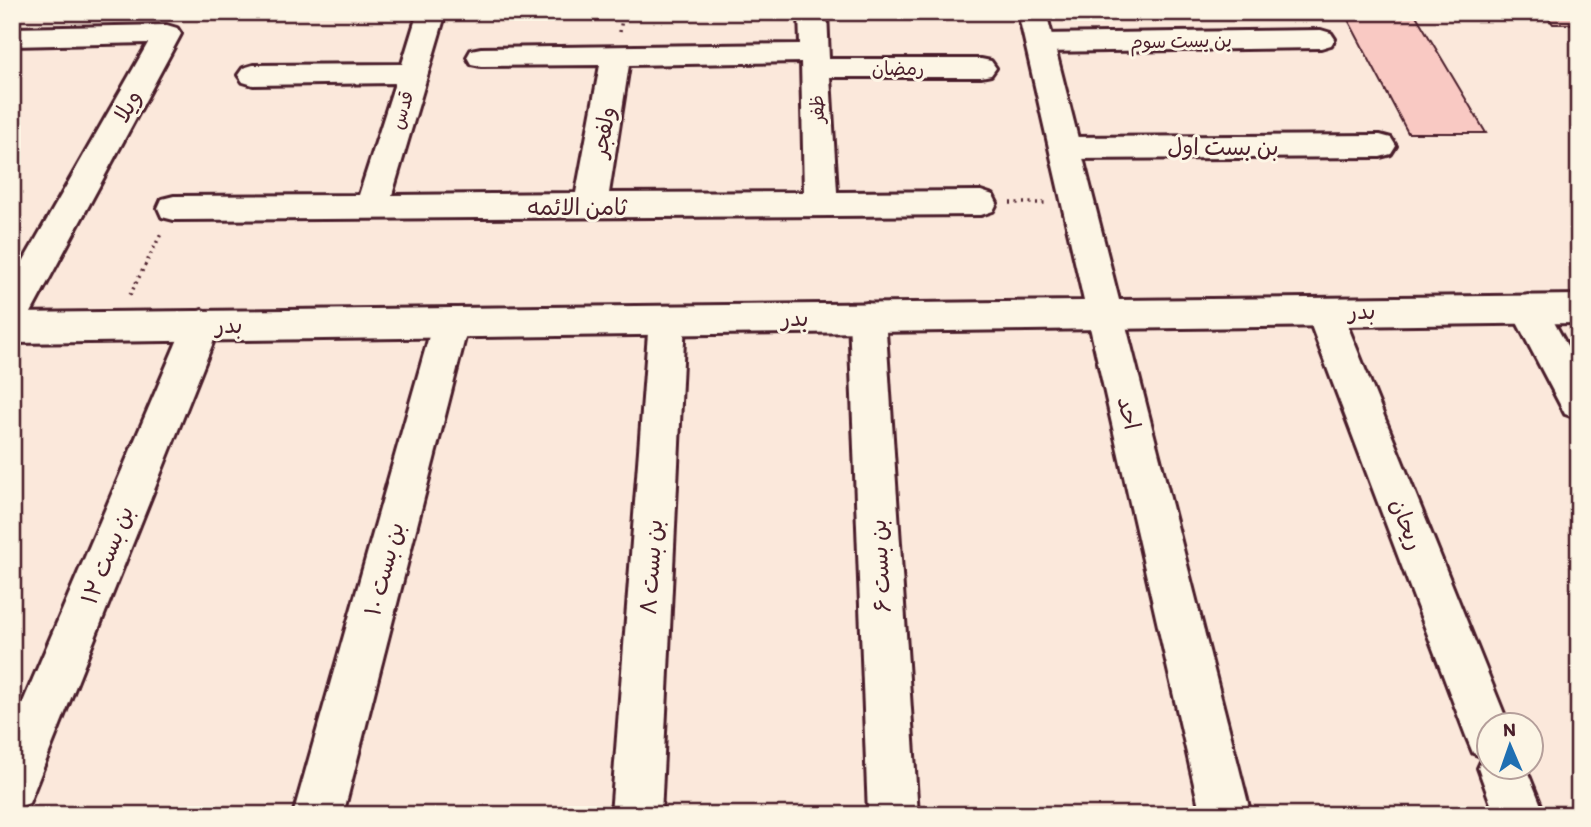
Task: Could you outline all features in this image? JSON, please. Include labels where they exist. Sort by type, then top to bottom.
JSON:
[{"type":"street","name":"قدس","points":[[372,207],[432,12]]},
{"type":"street","name":"ظفر","points":[[813,12],[821,205]]},
{"type":"street","name":"احد","points":[[1032,12],[1226,815]]},
{"type":"street","name":"ویلا","points":[[12,37],[167,34],[12,314]]},
{"type":"street","name":"بن بست سوم","points":[[1041,43],[1321,39]]},
{"type":"street","name":"رمضان","points":[[481,57],[616,56],[981,68]]},
{"type":"street","name":"ولفجر","points":[[590,207],[616,56]]},
{"type":"street","points":[[253,75],[413,73]]},
{"type":"street","name":"بن بست اول","points":[[1067,148],[1380,146]]},
{"type":"street","name":"ثامن الائمه","points":[[174,208],[981,203]]},
{"type":"street","points":[[1528,309],[1579,403]]},
{"type":"street","name":"بدر","points":[[12,328],[1579,309]]},
{"type":"street","name":"ریحان","points":[[1324,312],[1480,712]]},
{"type":"street","name":"بن بست ۶","points":[[867,317],[893,815]]},
{"type":"street","name":"بن بست ۸","points":[[636,815],[667,320]]},
{"type":"street","name":"بن بست ۱۰","points":[[318,815],[451,322]]},
{"type":"street","name":"بن بست ۱۲","points":[[12,786],[202,325]]},
{"type":"street","points":[[1507,782],[1520,815]]},
{"type":"path","points":[[981,203],[1079,204]]},
{"type":"path","points":[[114,326],[174,208]]},
{"type":"building","points":[[1344,12],[1414,12],[1486,133],[1408,133]]},
{"type":"building","points":[[1544,12],[1579,12],[1579,28],[1576,24],[1553,24]]}]
